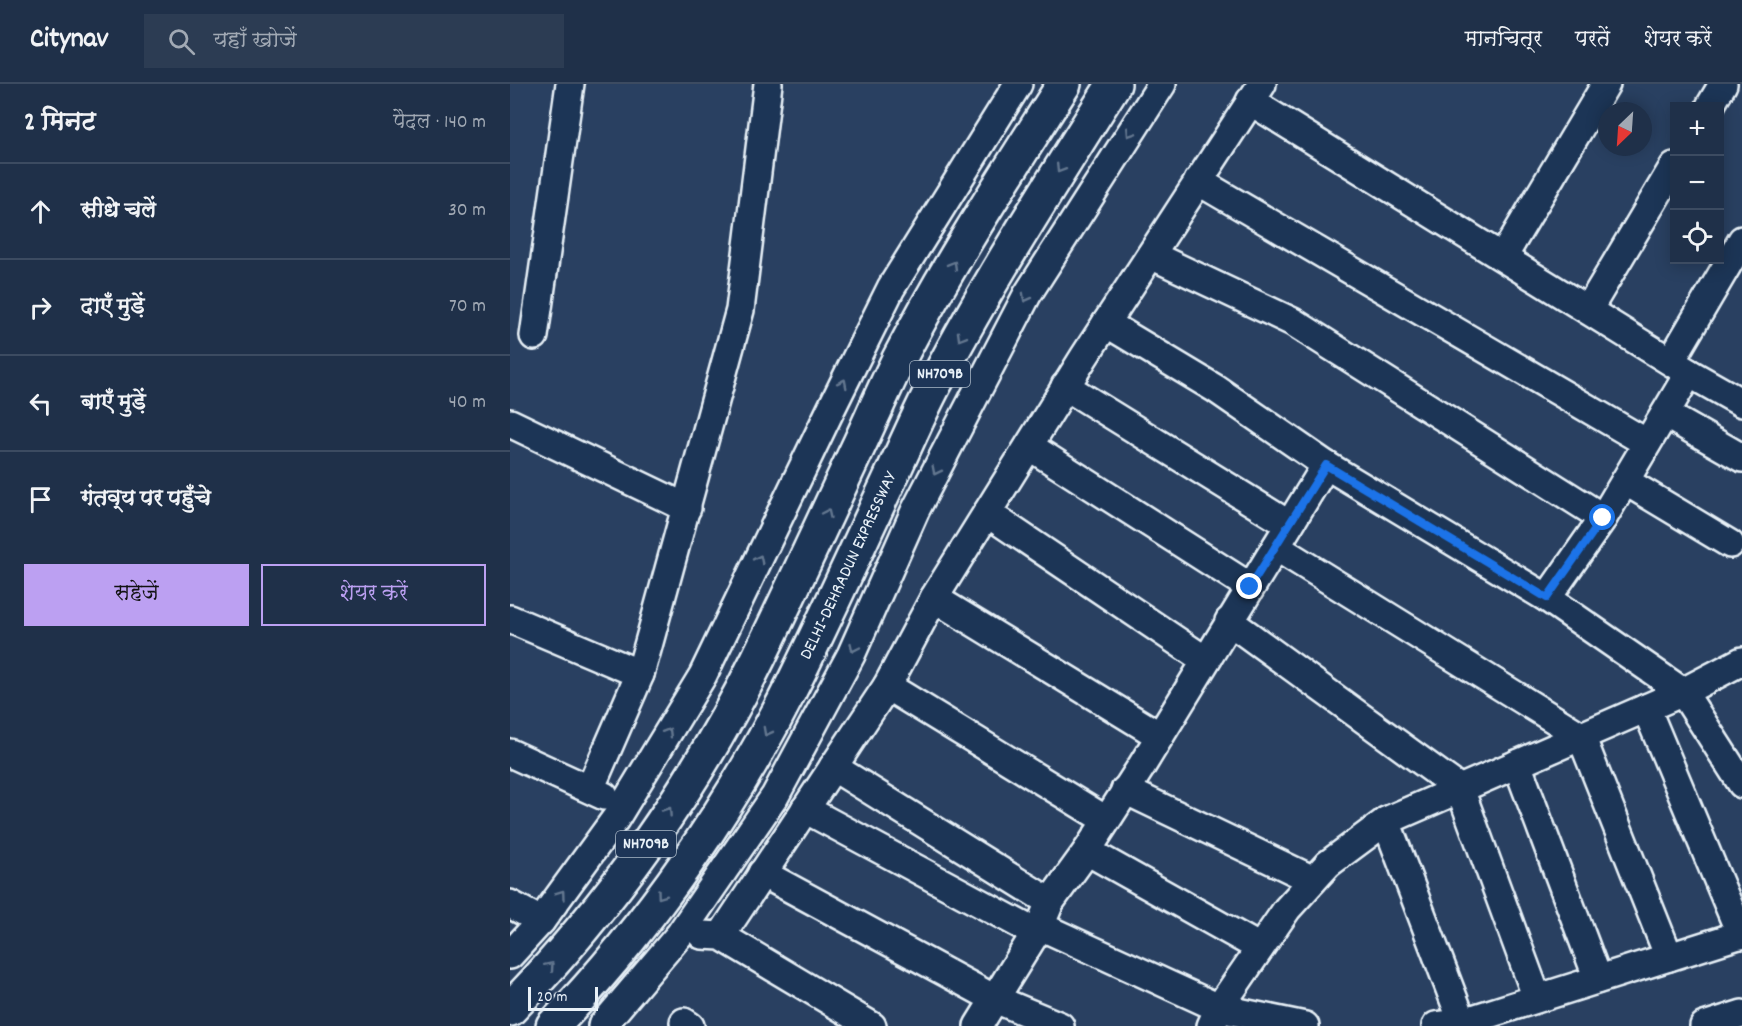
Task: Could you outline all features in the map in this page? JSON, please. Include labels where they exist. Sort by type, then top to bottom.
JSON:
[{"type":"highway","name":"NH709B","points":[[510,1009],[573,939],[615,887],[654,833],[696,768],[757,661],[899,360],[982,213],[1064,84]]},
{"type":"highway","name":"DELHI-DEHRADUN EXPRESSWAY","points":[[553,1026],[605,967],[648,913],[689,857],[762,741],[795,680],[937,379],[1019,235],[1114,84]]},
{"type":"street","points":[[534,336],[570,84]]},
{"type":"street","points":[[590,789],[640,674],[740,310],[768,84]]},
{"type":"street","points":[[510,955],[541,921],[623,806],[703,675],[891,288],[1018,84]]},
{"type":"street","points":[[602,1026],[680,934],[775,796],[851,655],[915,511],[1027,295],[1162,84]]},
{"type":"street","points":[[1503,257],[1606,84]]},
{"type":"street","points":[[1712,102],[1723,84]]},
{"type":"street","points":[[721,936],[887,686],[934,598],[1065,386],[1256,93],[1503,257],[1742,403]]},
{"type":"street","points":[[1588,310],[1670,173]]},
{"type":"street","points":[[1198,181],[1647,443]]},
{"type":"street","points":[[1547,598],[1603,518],[1665,414],[1680,367],[1742,240]]},
{"type":"street","points":[[1151,255],[1293,322],[1603,518]]},
{"type":"street","points":[[1106,323],[1216,389],[1326,465],[1547,598],[1683,692],[1742,784]]},
{"type":"street","points":[[1065,386],[1581,736],[1669,957]]},
{"type":"street","points":[[1665,414],[1742,458]]},
{"type":"street","points":[[510,423],[687,508]]},
{"type":"street","points":[[1029,446],[1250,587]]},
{"type":"street","points":[[978,1026],[1326,465]]},
{"type":"street","points":[[1625,481],[1730,544]]},
{"type":"street","points":[[987,513],[1205,660]]},
{"type":"street","points":[[934,598],[1160,736]]},
{"type":"street","points":[[510,619],[640,674]]},
{"type":"street","points":[[1229,621],[1460,789],[1537,998]]},
{"type":"street","points":[[1215,1017],[1287,909],[1328,864],[1386,821],[1683,692],[1742,661]]},
{"type":"street","points":[[887,686],[1106,820]]},
{"type":"street","points":[[1452,1025],[1741,934],[1646,708]]},
{"type":"street","points":[[510,753],[623,806]]},
{"type":"street","points":[[1517,764],[1598,979]]},
{"type":"street","points":[[833,767],[1042,920]]},
{"type":"street","points":[[1125,790],[1313,880]]},
{"type":"street","points":[[805,809],[1042,920],[1215,1017],[1305,1026]]},
{"type":"street","points":[[1386,821],[1459,1013],[1452,1025]]},
{"type":"street","points":[[1087,851],[1260,948]]},
{"type":"street","points":[[762,873],[995,999],[1060,1026]]},
{"type":"street","points":[[510,904],[541,921]]},
{"type":"street","points":[[680,934],[721,936],[872,1026]]},
{"type":"street","points":[[1704,1026],[1742,1014]]},
{"type":"route","points":[[1250,587],[1326,465],[1547,598],[1603,518]]}]
